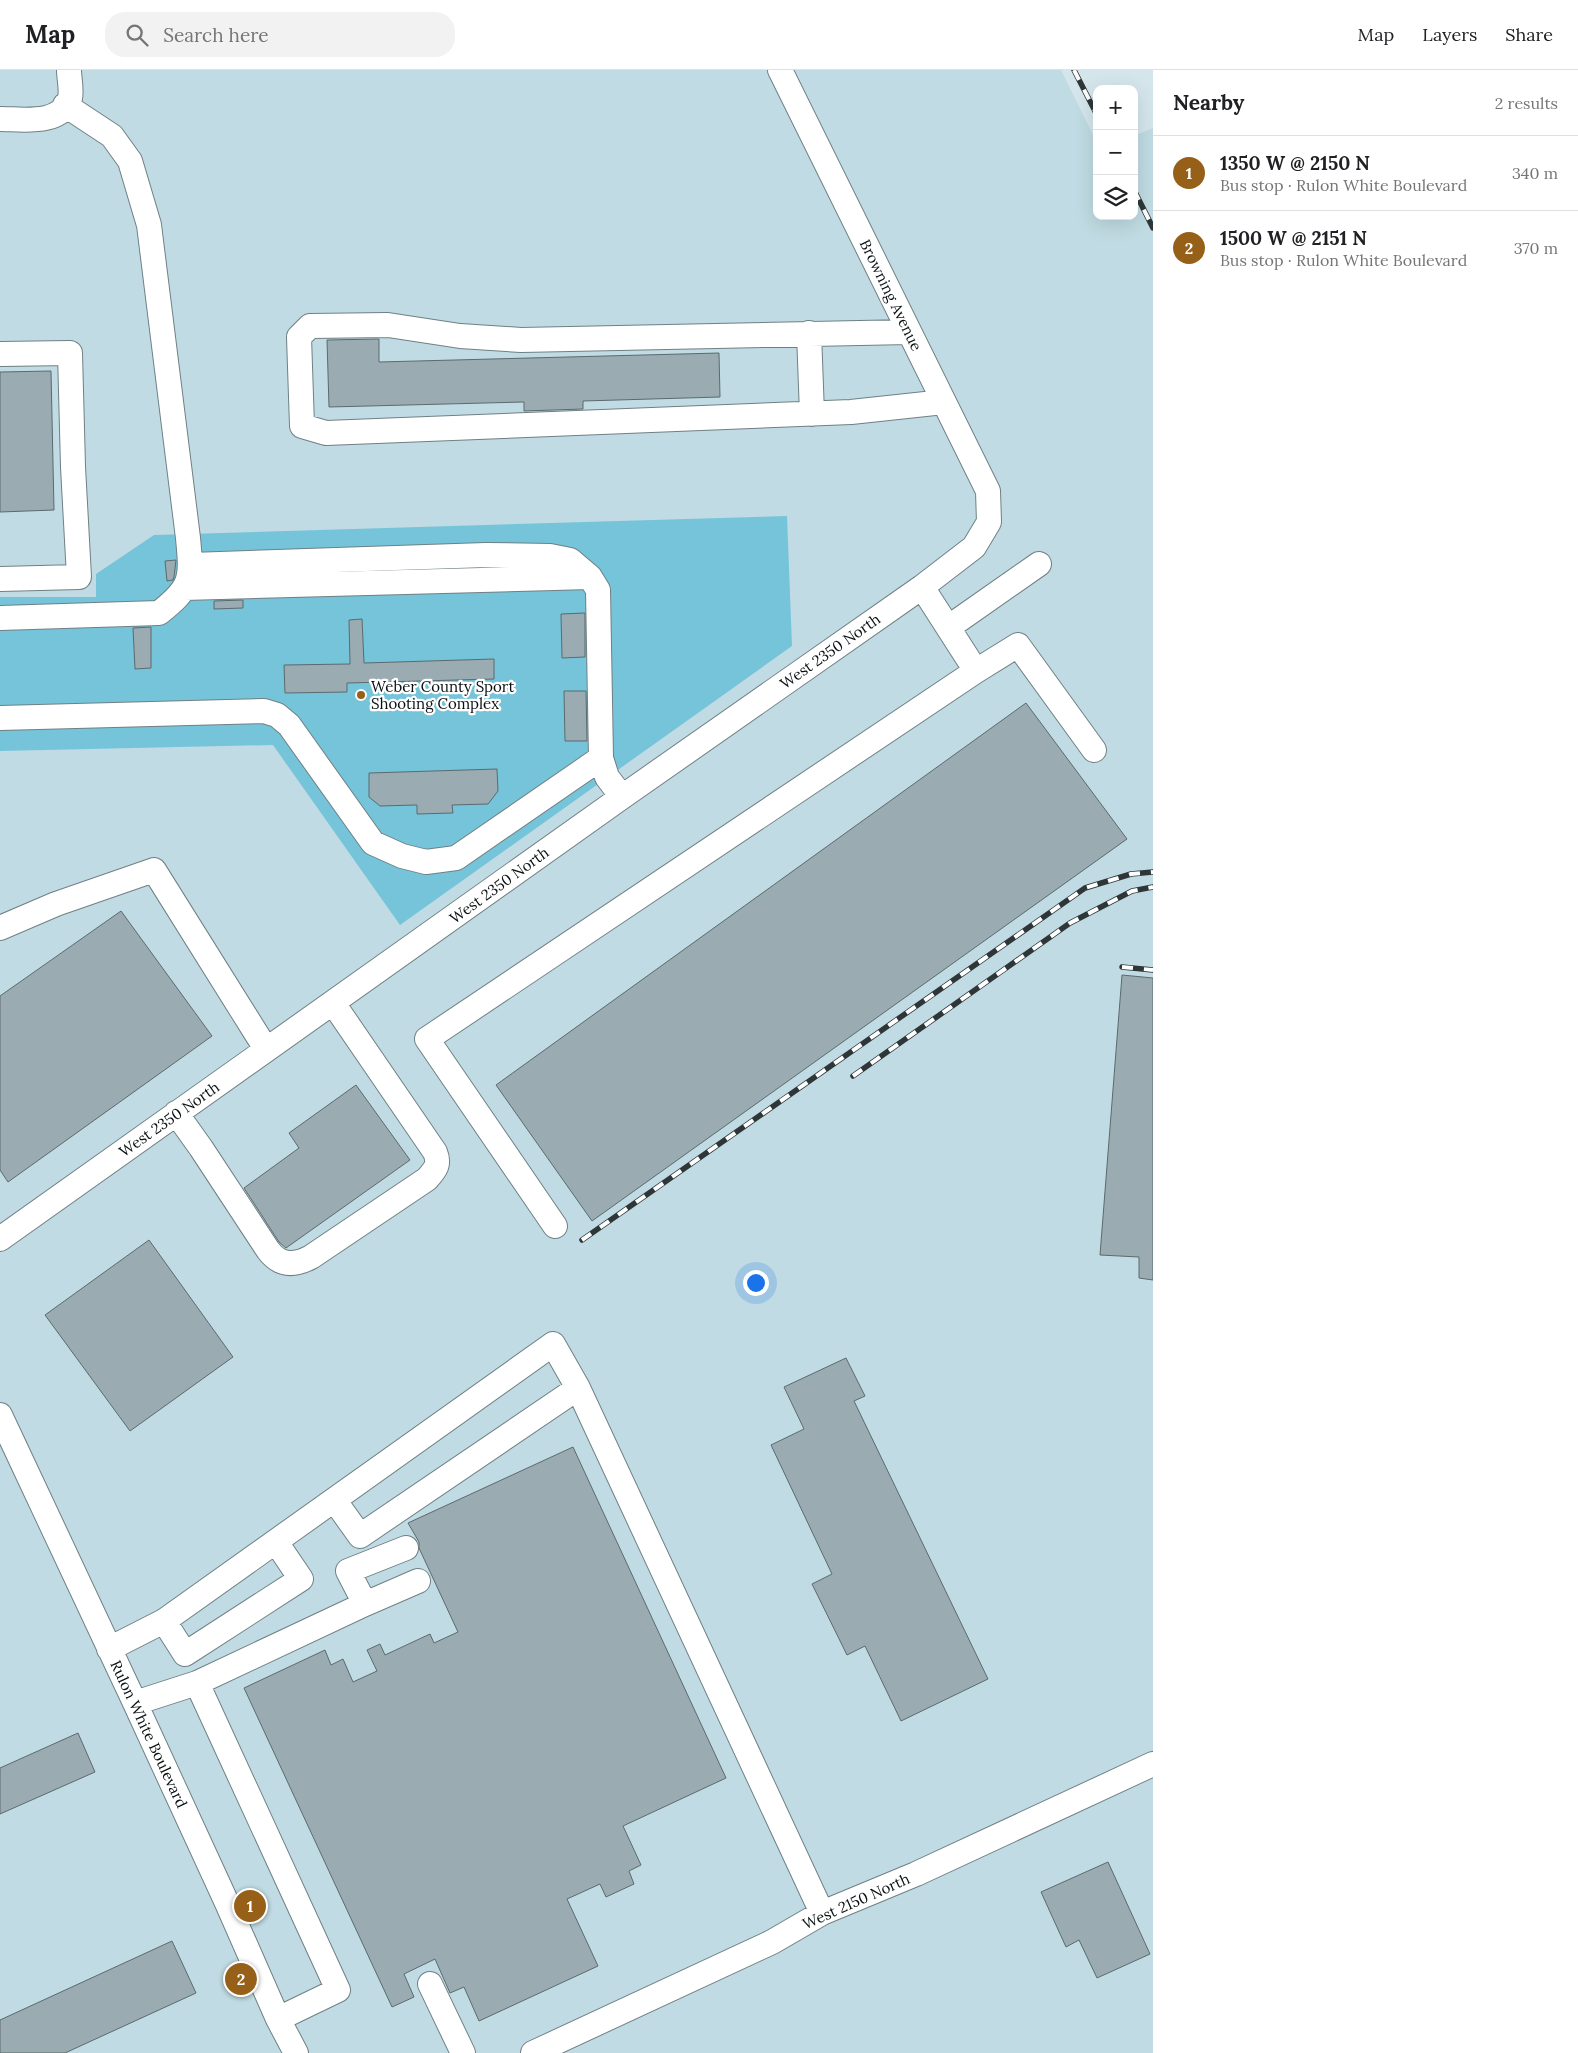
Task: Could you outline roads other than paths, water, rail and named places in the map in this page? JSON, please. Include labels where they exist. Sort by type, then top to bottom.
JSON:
[{"type":"street","points":[[0,119],[44,119],[60,112],[70,97],[69,70]]},
{"type":"street","name":"Browning Avenue","points":[[780,70],[988,491],[989,522]]},
{"type":"street","points":[[0,618],[159,613],[174,601],[190,577],[191,565],[148,225],[130,161],[112,136],[65,105]]},
{"type":"street","points":[[909,332],[521,340],[460,336],[388,325],[310,326],[299,337],[302,426],[326,433],[812,414],[851,412],[944,402]]},
{"type":"street","points":[[809,334],[812,414]]},
{"type":"street","points":[[0,354],[70,354],[73,467],[79,577],[0,579]]},
{"type":"street","name":"West 2350 North","points":[[0,1239],[622,797],[922,587],[974,547],[989,522]]},
{"type":"street","points":[[191,565],[486,555],[550,556],[570,560],[590,577],[598,590],[601,758],[607,778],[622,797]]},
{"type":"street","points":[[949,628],[1040,564]]},
{"type":"street","points":[[184,588],[590,577]]},
{"type":"street","points":[[922,587],[976,671]]},
{"type":"street","points":[[555,1226],[427,1039],[976,671],[1018,645],[1094,750]]},
{"type":"street","points":[[0,718],[264,711],[277,715],[289,725],[373,843],[402,856],[426,862],[456,858],[601,758]]},
{"type":"street","points":[[0,928],[56,904],[154,870],[266,1049]]},
{"type":"street","points":[[176,1113],[268,1250],[275,1259],[281,1262],[295,1262],[311,1257],[427,1178],[437,1167],[438,1161],[435,1152],[333,1003]]},
{"type":"street","points":[[109,1649],[164,1621],[553,1344],[578,1388],[822,1913]]},
{"type":"street","points":[[334,1501],[360,1536],[578,1388]]},
{"type":"street","name":"Rulon White Boulevard","points":[[0,1416],[227,1902],[278,2019],[296,2053]]},
{"type":"street","points":[[164,1621],[185,1654],[301,1579],[276,1542]]},
{"type":"street","points":[[364,1604],[348,1571],[406,1548]]},
{"type":"street","points":[[135,1703],[197,1683],[364,1604],[418,1582]]},
{"type":"street","points":[[197,1683],[338,1990],[278,2019]]},
{"type":"street","name":"West 2150 North","points":[[532,2053],[772,1942],[822,1913],[916,1874],[1153,1764]]},
{"type":"street","points":[[430,1984],[463,2053]]},
{"type":"railway","points":[[1074,70],[1093,107]]},
{"type":"railway","points":[[1138,198],[1153,228]]},
{"type":"railway","points":[[582,1240],[1085,888],[1131,874],[1153,872]]},
{"type":"railway","points":[[853,1076],[1070,923],[1132,891],[1153,887]]},
{"type":"railway","points":[[1122,967],[1153,970]]},
{"type":"place","name":"Weber County Sport Shooting Complex","points":[[361,695]]},
{"type":"place","name":"1350 W @ 2150 N","points":[[250,1906]]},
{"type":"place","name":"1500 W @ 2151 N","points":[[241,1979]]}]
